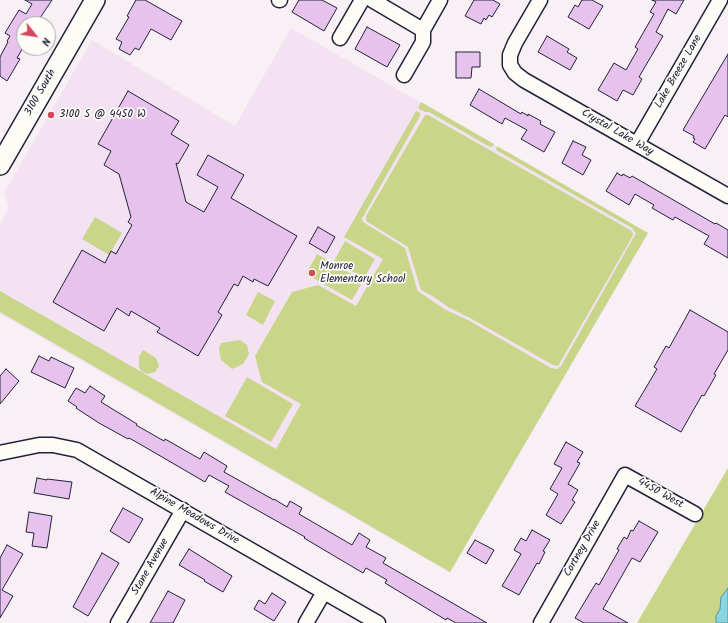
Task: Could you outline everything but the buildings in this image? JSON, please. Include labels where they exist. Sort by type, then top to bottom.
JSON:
[{"type":"main road","name":"3100 South","points":[[0,165],[95,0]]},
{"type":"street","points":[[340,38],[362,0]]},
{"type":"street","points":[[372,0],[423,30]]},
{"type":"street","points":[[404,76],[423,42],[423,30],[440,0]]},
{"type":"street","name":"Crystal Lake Way","points":[[540,0],[515,43],[510,55],[510,65],[515,73],[524,80],[728,196]]},
{"type":"street","name":"Lake Breeze Lane","points":[[637,144],[720,0]]},
{"type":"street","name":"Alpine Meadows Drive","points":[[0,453],[39,445],[59,446],[77,450],[378,623]]},
{"type":"street","name":"4450 West","points":[[625,475],[695,514]]},
{"type":"street","name":"Cortney Drive","points":[[541,623],[625,475]]},
{"type":"street","name":"Stane Avenue","points":[[118,623],[183,510]]},
{"type":"street","points":[[306,623],[324,592]]},
{"type":"shaded area","name":"Monroe Elementary School","points":[[291,28],[648,233],[450,573],[0,314],[0,224],[9,207],[4,193],[92,40],[235,126]]},
{"type":"green space","points":[[421,102],[494,144],[493,146],[490,147],[429,112],[425,112],[418,108]]},
{"type":"green space","points":[[416,111],[420,113],[420,116],[362,218],[363,222],[405,248],[419,292],[446,310],[468,320],[551,368],[557,369],[561,366],[636,233],[632,228],[496,150],[497,146],[648,233],[450,572],[0,312],[0,291],[276,449],[301,404],[262,382],[255,356],[292,292],[318,285],[356,306],[383,259],[344,237]]},
{"type":"green space","points":[[425,115],[428,115],[632,231],[632,237],[558,366],[553,365],[448,307],[421,290],[408,247],[366,221],[366,216]]},
{"type":"green space","points":[[95,217],[122,233],[109,255],[82,239]]},
{"type":"green space","points":[[345,241],[375,259],[364,278],[334,261]]},
{"type":"green space","points":[[317,254],[363,281],[352,300],[306,274]]},
{"type":"green space","points":[[258,292],[275,301],[263,325],[246,315]]},
{"type":"green space","points":[[240,340],[247,345],[249,354],[243,364],[232,369],[221,360],[219,349],[221,343]]},
{"type":"green space","points":[[143,350],[156,358],[159,366],[155,372],[147,374],[141,371],[139,367],[139,357]]},
{"type":"green space","points":[[247,377],[293,404],[271,442],[225,416]]},
{"type":"green space","points":[[728,468],[728,623],[637,623]]},
{"type":"water","points":[[728,588],[728,623],[716,623],[716,616],[720,609],[721,597]]},
{"type":"place","name":"3100 S @ 4450 W","points":[[51,115]]},
{"type":"place","name":"Monroe Elementary School","points":[[312,273]]}]
